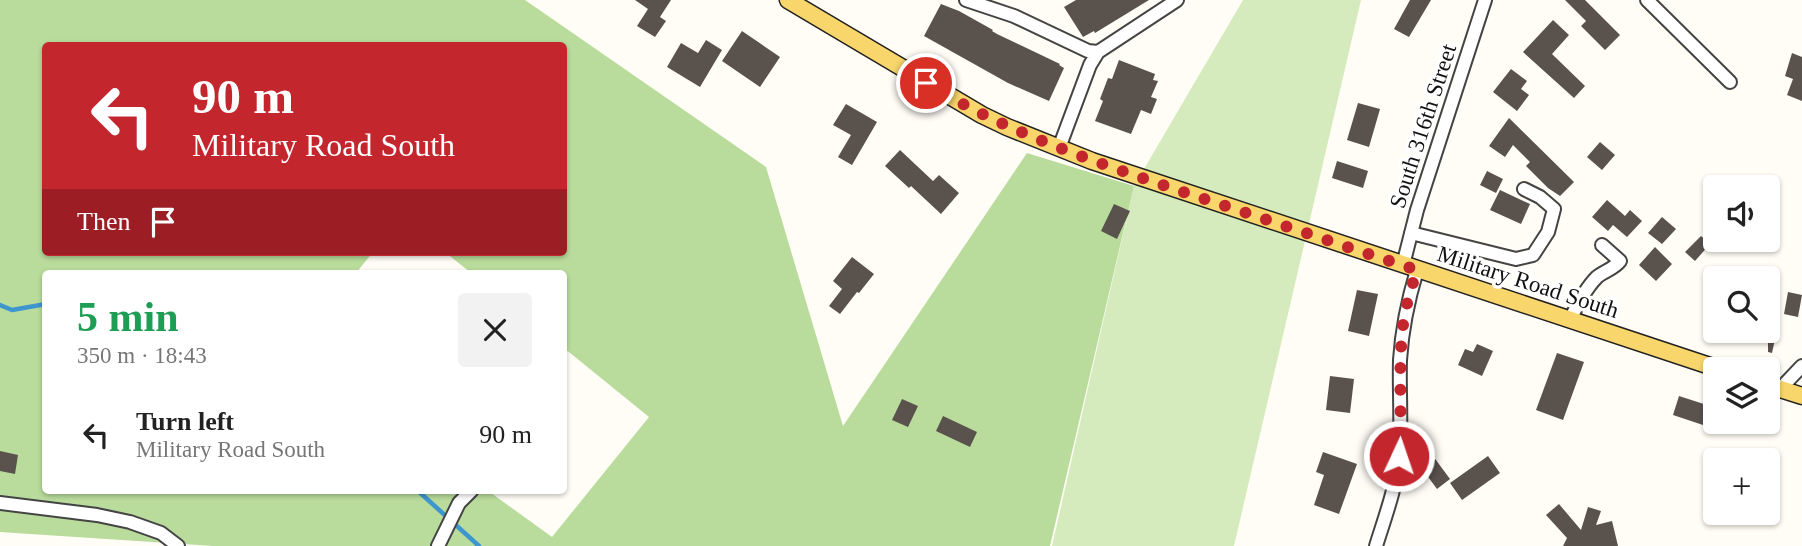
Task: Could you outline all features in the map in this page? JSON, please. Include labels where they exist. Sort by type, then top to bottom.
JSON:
[{"type":"main road","name":"Military Road South","points":[[788,0],[959,103],[1007,127],[1091,161],[1703,364]]},
{"type":"main road","points":[[1780,389],[1802,396]]},
{"type":"street","points":[[966,0],[1014,16],[1088,51],[1098,52]]},
{"type":"street","points":[[1059,148],[1090,65],[1098,52],[1177,0]]},
{"type":"street","name":"South 316th Street","points":[[1376,546],[1391,501],[1397,472],[1400,442],[1400,360],[1408,299],[1411,233],[1485,0]]},
{"type":"street","points":[[1647,0],[1730,82]]},
{"type":"street","points":[[1411,233],[1516,259],[1533,255],[1548,232],[1554,209],[1540,197],[1524,189]]},
{"type":"street","points":[[1570,320],[1577,304],[1598,276],[1618,265],[1620,261],[1602,245]]},
{"type":"street","points":[[1780,382],[1802,366]]},
{"type":"street","points":[[438,546],[459,503],[468,494]]},
{"type":"street","points":[[0,503],[97,515],[130,522],[161,533],[178,546]]},
{"type":"green space","points":[[0,0],[525,0],[766,167],[843,426],[1027,153],[1134,186],[1050,546],[213,546],[0,532]]},
{"type":"green space","points":[[1243,0],[1361,0],[1234,546],[1052,546],[1134,186]]},
{"type":"building","points":[[635,0],[671,0],[660,17],[666,21],[655,37],[637,26],[648,9]]},
{"type":"building","points":[[1076,0],[1149,0],[1095,33],[1094,31],[1083,37],[1064,7]]},
{"type":"building","points":[[1410,0],[1431,0],[1409,37],[1394,29]]},
{"type":"building","points":[[1565,0],[1585,0],[1620,35],[1605,50],[1581,26],[1586,21]]},
{"type":"building","points":[[941,4],[1060,64],[1064,68],[1049,101],[1008,83],[924,36]]},
{"type":"building","points":[[1553,20],[1569,35],[1552,54],[1585,86],[1574,98],[1523,52]]},
{"type":"building","points":[[742,31],[780,57],[760,87],[722,61]]},
{"type":"building","points":[[706,40],[722,50],[700,87],[667,67],[681,43],[698,53]]},
{"type":"building","points":[[1792,53],[1802,57],[1802,101],[1787,95],[1793,79],[1785,76]]},
{"type":"building","points":[[1119,60],[1155,74],[1153,80],[1158,81],[1151,97],[1157,99],[1151,114],[1141,110],[1131,134],[1095,121],[1108,78],[1112,79]]},
{"type":"building","points":[[1511,69],[1527,81],[1521,89],[1529,95],[1517,111],[1493,92]]},
{"type":"building","points":[[1358,103],[1380,109],[1369,147],[1347,140]]},
{"type":"building","points":[[846,104],[877,122],[852,165],[838,157],[851,135],[833,125]]},
{"type":"building","points":[[1509,118],[1574,182],[1560,196],[1526,166],[1530,162],[1513,145],[1505,157],[1489,146]]},
{"type":"building","points":[[1600,142],[1615,155],[1602,170],[1587,157]]},
{"type":"building","points":[[900,150],[933,181],[939,175],[959,193],[941,214],[885,166]]},
{"type":"building","points":[[1337,161],[1368,171],[1363,188],[1332,178]]},
{"type":"building","points":[[1487,171],[1503,179],[1496,193],[1480,185]]},
{"type":"building","points":[[1500,190],[1530,204],[1521,224],[1490,210]]},
{"type":"building","points":[[1607,200],[1625,216],[1630,210],[1642,221],[1627,237],[1613,225],[1608,231],[1592,217]]},
{"type":"building","points":[[1114,204],[1130,211],[1117,239],[1101,231]]},
{"type":"building","points":[[1662,217],[1676,229],[1662,244],[1648,233]]},
{"type":"building","points":[[1701,236],[1703,238],[1703,252],[1695,261],[1685,252]]},
{"type":"building","points":[[1655,247],[1672,264],[1656,281],[1639,265]]},
{"type":"building","points":[[852,257],[874,274],[840,314],[829,306],[842,289],[833,281]]},
{"type":"building","points":[[1357,290],[1378,294],[1369,336],[1348,331]]},
{"type":"building","points":[[1788,292],[1802,295],[1798,317],[1784,314]]},
{"type":"building","points":[[1768,343],[1774,343],[1772,353],[1768,352]]},
{"type":"building","points":[[1477,344],[1493,351],[1482,376],[1458,365],[1465,349],[1473,352]]},
{"type":"building","points":[[1557,353],[1584,362],[1563,420],[1536,410]]},
{"type":"building","points":[[1330,376],[1354,379],[1350,413],[1326,410]]},
{"type":"building","points":[[1679,396],[1703,404],[1703,425],[1673,415]]},
{"type":"building","points":[[902,399],[918,406],[908,427],[892,420]]},
{"type":"building","points":[[943,416],[977,432],[970,447],[936,431]]},
{"type":"building","points":[[0,451],[18,455],[15,474],[0,471]]},
{"type":"building","points":[[1323,452],[1357,464],[1339,514],[1314,505],[1324,475],[1316,472]]},
{"type":"building","points":[[1433,456],[1450,479],[1437,489],[1420,466]]},
{"type":"building","points":[[1488,456],[1500,473],[1462,500],[1450,483]]},
{"type":"building","points":[[1559,504],[1581,530],[1588,507],[1601,511],[1596,525],[1612,521],[1618,546],[1563,546],[1567,538],[1546,515]]},
{"type":"waterway","points":[[0,305],[12,310],[42,305]]},
{"type":"waterway","points":[[421,494],[479,546]]},
{"type":"route","points":[[926,83],[1007,127],[1091,161],[1417,270],[1402,333],[1399,456]]}]
